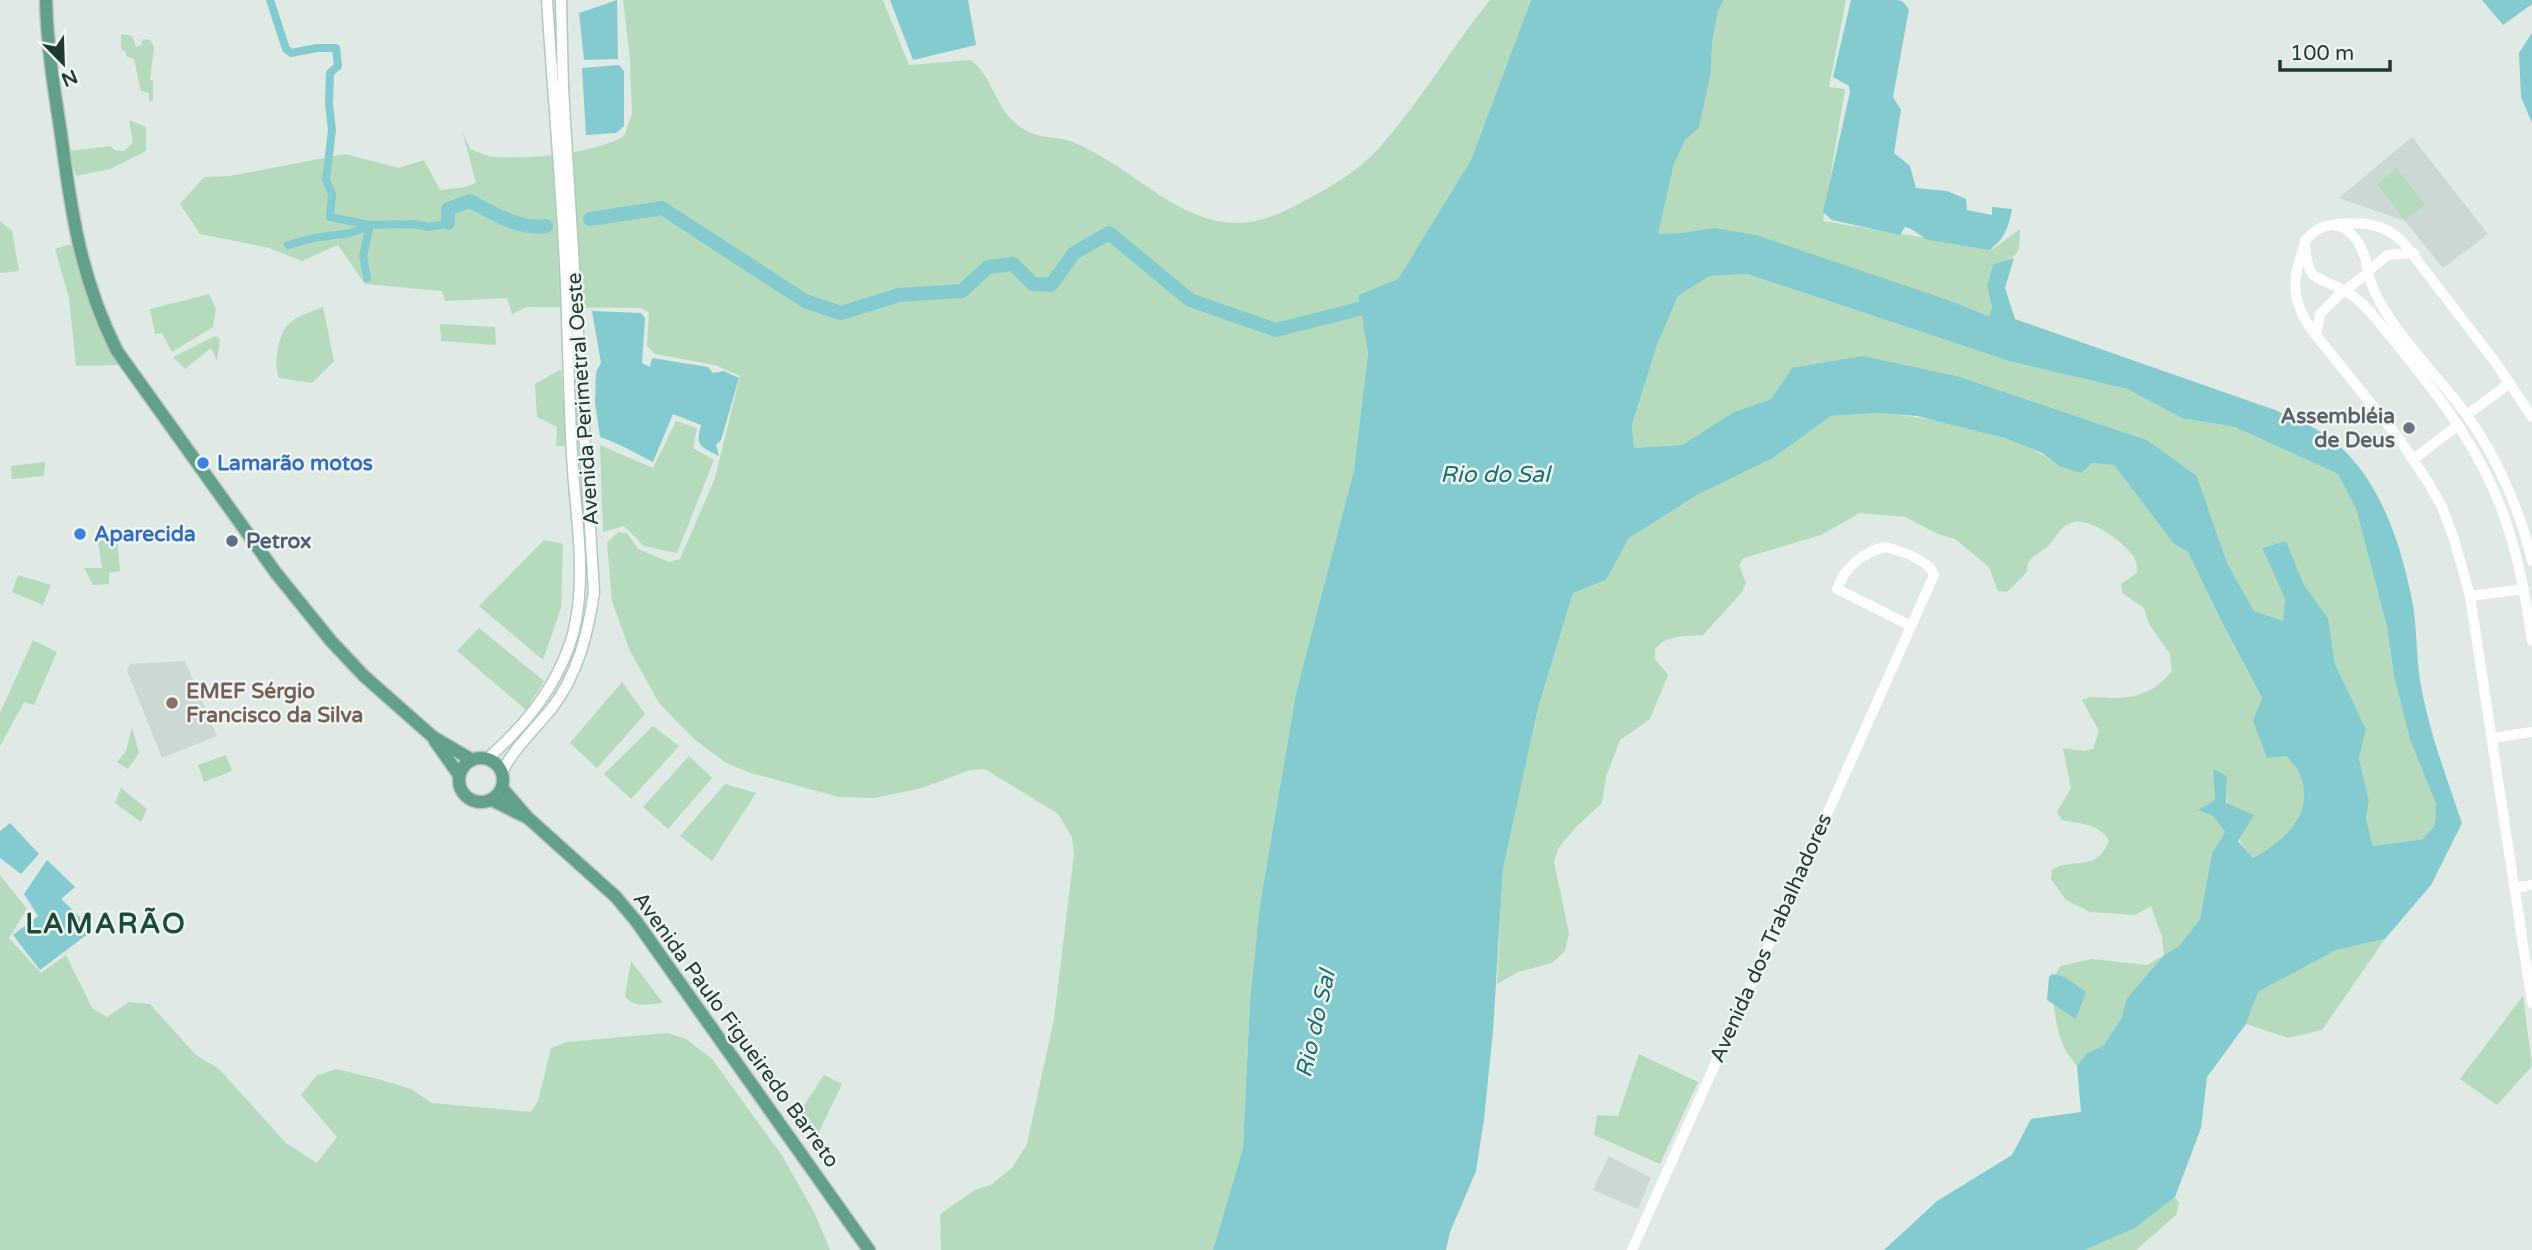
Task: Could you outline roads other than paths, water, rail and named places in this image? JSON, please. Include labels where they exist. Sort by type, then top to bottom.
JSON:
[{"type":"main road","name":"Avenida Paulo Figueiredo Barreto","points":[[43,0],[75,233],[95,303],[117,351],[150,401],[174,429],[308,614],[353,664],[433,737],[471,760]]},
{"type":"main road","name":"Avenida Perimetral Oeste","points":[[487,759],[536,706],[561,666],[572,635],[581,575],[572,457],[566,284],[547,0]]},
{"type":"main road","name":"Avenida Perimetral Oeste","points":[[502,772],[508,760],[553,706],[572,674],[590,622],[594,592],[564,100],[561,0]]},
{"type":"main road","name":"Avenida Paulo Figueiredo Barreto","points":[[433,737],[459,775],[459,786],[467,799],[485,803],[492,800],[527,817]]},
{"type":"main road","points":[[459,775],[463,766],[471,760],[487,759],[496,764],[502,772],[502,788],[492,800]]},
{"type":"main road","name":"Avenida Paulo Figueiredo Barreto","points":[[502,788],[527,817],[617,897],[869,1250]]},
{"type":"street","points":[[2532,417],[2414,253],[2392,232],[2369,223],[2330,225],[2314,231],[2305,241],[2296,270],[2295,292],[2299,310],[2414,459],[2448,521],[2461,559],[2470,596],[2532,1003]]},
{"type":"street","points":[[2330,225],[2353,234],[2362,249],[2374,291],[2389,315],[2467,415],[2489,450],[2507,488],[2532,561]]},
{"type":"street","points":[[2305,244],[2306,262],[2310,271],[2320,280],[2344,290],[2368,310],[2458,425],[2480,461],[2496,496],[2519,563],[2532,641]]},
{"type":"street","points":[[2316,334],[2320,314],[2344,290],[2388,255],[2414,253]]},
{"type":"street","points":[[2467,415],[2510,383]]},
{"type":"street","points":[[2414,459],[2458,425]]},
{"type":"street","name":"Avenida dos Trabalhadores","points":[[1632,1250],[1934,575],[1926,564],[1885,547],[1872,552],[1844,572],[1838,589],[1911,626]]},
{"type":"street","points":[[2470,596],[2524,589]]},
{"type":"street","points":[[2492,738],[2532,732]]},
{"type":"street","points":[[2515,888],[2532,885]]},
{"type":"water","points":[[617,0],[618,59],[584,60],[579,13]]},
{"type":"water","points":[[890,0],[968,0],[976,45],[913,60]]},
{"type":"water","name":"Rio do Sal","points":[[1531,0],[1724,0],[1718,11],[1712,44],[1711,73],[1699,128],[1685,140],[1674,164],[1658,234],[1715,228],[1756,235],[1989,316],[1992,308],[1987,286],[1993,264],[2014,258],[2005,288],[2015,319],[2300,421],[2335,443],[2353,460],[2368,480],[2391,526],[2407,576],[2414,610],[2423,698],[2462,823],[2431,885],[2385,939],[2336,950],[2258,992],[2246,1024],[2207,1077],[2201,1128],[2175,1197],[2135,1228],[2085,1250],[1884,1250],[1937,1201],[2012,1155],[2031,1119],[2081,1112],[2077,1066],[2087,1053],[2103,1046],[2121,1019],[2127,998],[2164,955],[2179,946],[2200,919],[2212,853],[2225,832],[2213,816],[2198,810],[2215,800],[2213,769],[2227,776],[2226,803],[2254,815],[2238,841],[2253,858],[2276,844],[2294,825],[2304,802],[2300,775],[2287,756],[2267,758],[2253,721],[2262,698],[2188,552],[2174,544],[2114,465],[2092,463],[2081,473],[2059,466],[2042,453],[2005,438],[1917,416],[1878,413],[1831,416],[1773,458],[1699,494],[1629,538],[1606,580],[1573,593],[1538,708],[1503,869],[1493,1031],[1484,1119],[1476,1171],[1450,1232],[1446,1250],[1213,1250],[1243,1148],[1250,1000],[1260,904],[1296,693],[1354,470],[1368,353],[1358,295],[1398,279],[1471,160]],"holes":[[[1747,274],[2009,361],[2127,389],[2182,418],[2235,427],[2338,474],[2356,509],[2387,627],[2394,676],[2410,740],[2436,804],[2435,825],[2423,839],[2373,846],[2366,818],[2369,800],[2359,759],[2366,729],[2335,664],[2328,618],[2304,585],[2286,541],[2262,548],[2285,599],[2283,621],[2254,611],[2227,563],[2197,476],[2147,440],[1960,377],[1863,356],[1792,368],[1771,399],[1734,412],[1682,445],[1634,448],[1632,425],[1657,345],[1678,296],[1710,276]]]},
{"type":"water","points":[[1851,0],[1898,0],[1909,9],[1893,97],[1901,110],[1894,153],[1910,166],[1916,188],[1947,191],[1966,199],[1967,210],[1992,215],[1992,207],[2012,209],[2005,232],[1989,250],[1929,240],[1905,227],[1900,235],[1832,220],[1823,212],[1850,92],[1849,86],[1833,77]]},
{"type":"water","points":[[2482,0],[2532,0],[2532,4],[2503,25]]},
{"type":"water","points":[[2532,33],[2532,123],[2521,97],[2519,53]]},
{"type":"water","points":[[619,65],[624,71],[624,126],[616,133],[586,135],[582,68]]},
{"type":"water","points":[[592,311],[641,313],[645,318],[642,363],[650,367],[652,358],[708,367],[713,373],[724,371],[739,378],[721,440],[716,445],[719,456],[699,442],[701,425],[673,414],[653,462],[600,437],[595,402],[596,372],[601,363]]},
{"type":"water","points":[[10,823],[39,854],[21,874],[0,858],[0,831]]},
{"type":"water","points":[[47,860],[75,887],[61,899],[93,930],[40,970],[13,935],[38,916],[24,894]]},
{"type":"water","points":[[2052,974],[2065,977],[2086,992],[2076,1019],[2047,1000],[2049,977]]},
{"type":"waterway","points":[[270,0],[286,49],[291,53],[336,48],[338,66],[330,73],[332,130],[326,180],[332,194],[330,217],[370,225],[414,224],[429,227],[448,223]]},
{"type":"waterway","points":[[448,223],[448,209],[470,201],[516,223],[546,226]]},
{"type":"waterway","points":[[590,219],[662,208],[805,301],[841,313],[899,295],[962,291],[988,267],[1013,264],[1033,284],[1051,285],[1074,253],[1109,233],[1190,300],[1276,330],[1379,304]]},
{"type":"waterway","points":[[288,245],[351,232],[370,225]]},
{"type":"waterway","points":[[367,278],[363,256],[370,225]]},
{"type":"place","name":"Assembléia de Deus","points":[[2409,428]]},
{"type":"place","name":"Lamarão motos","points":[[203,463]]},
{"type":"place","name":"Aparecida","points":[[80,534]]},
{"type":"place","name":"Petrox","points":[[232,541]]},
{"type":"place","name":"EMEF Sérgio Francisco da Silva","points":[[172,703]]},
{"type":"district","name":"LAMARÃO","points":[[106,924]]}]
